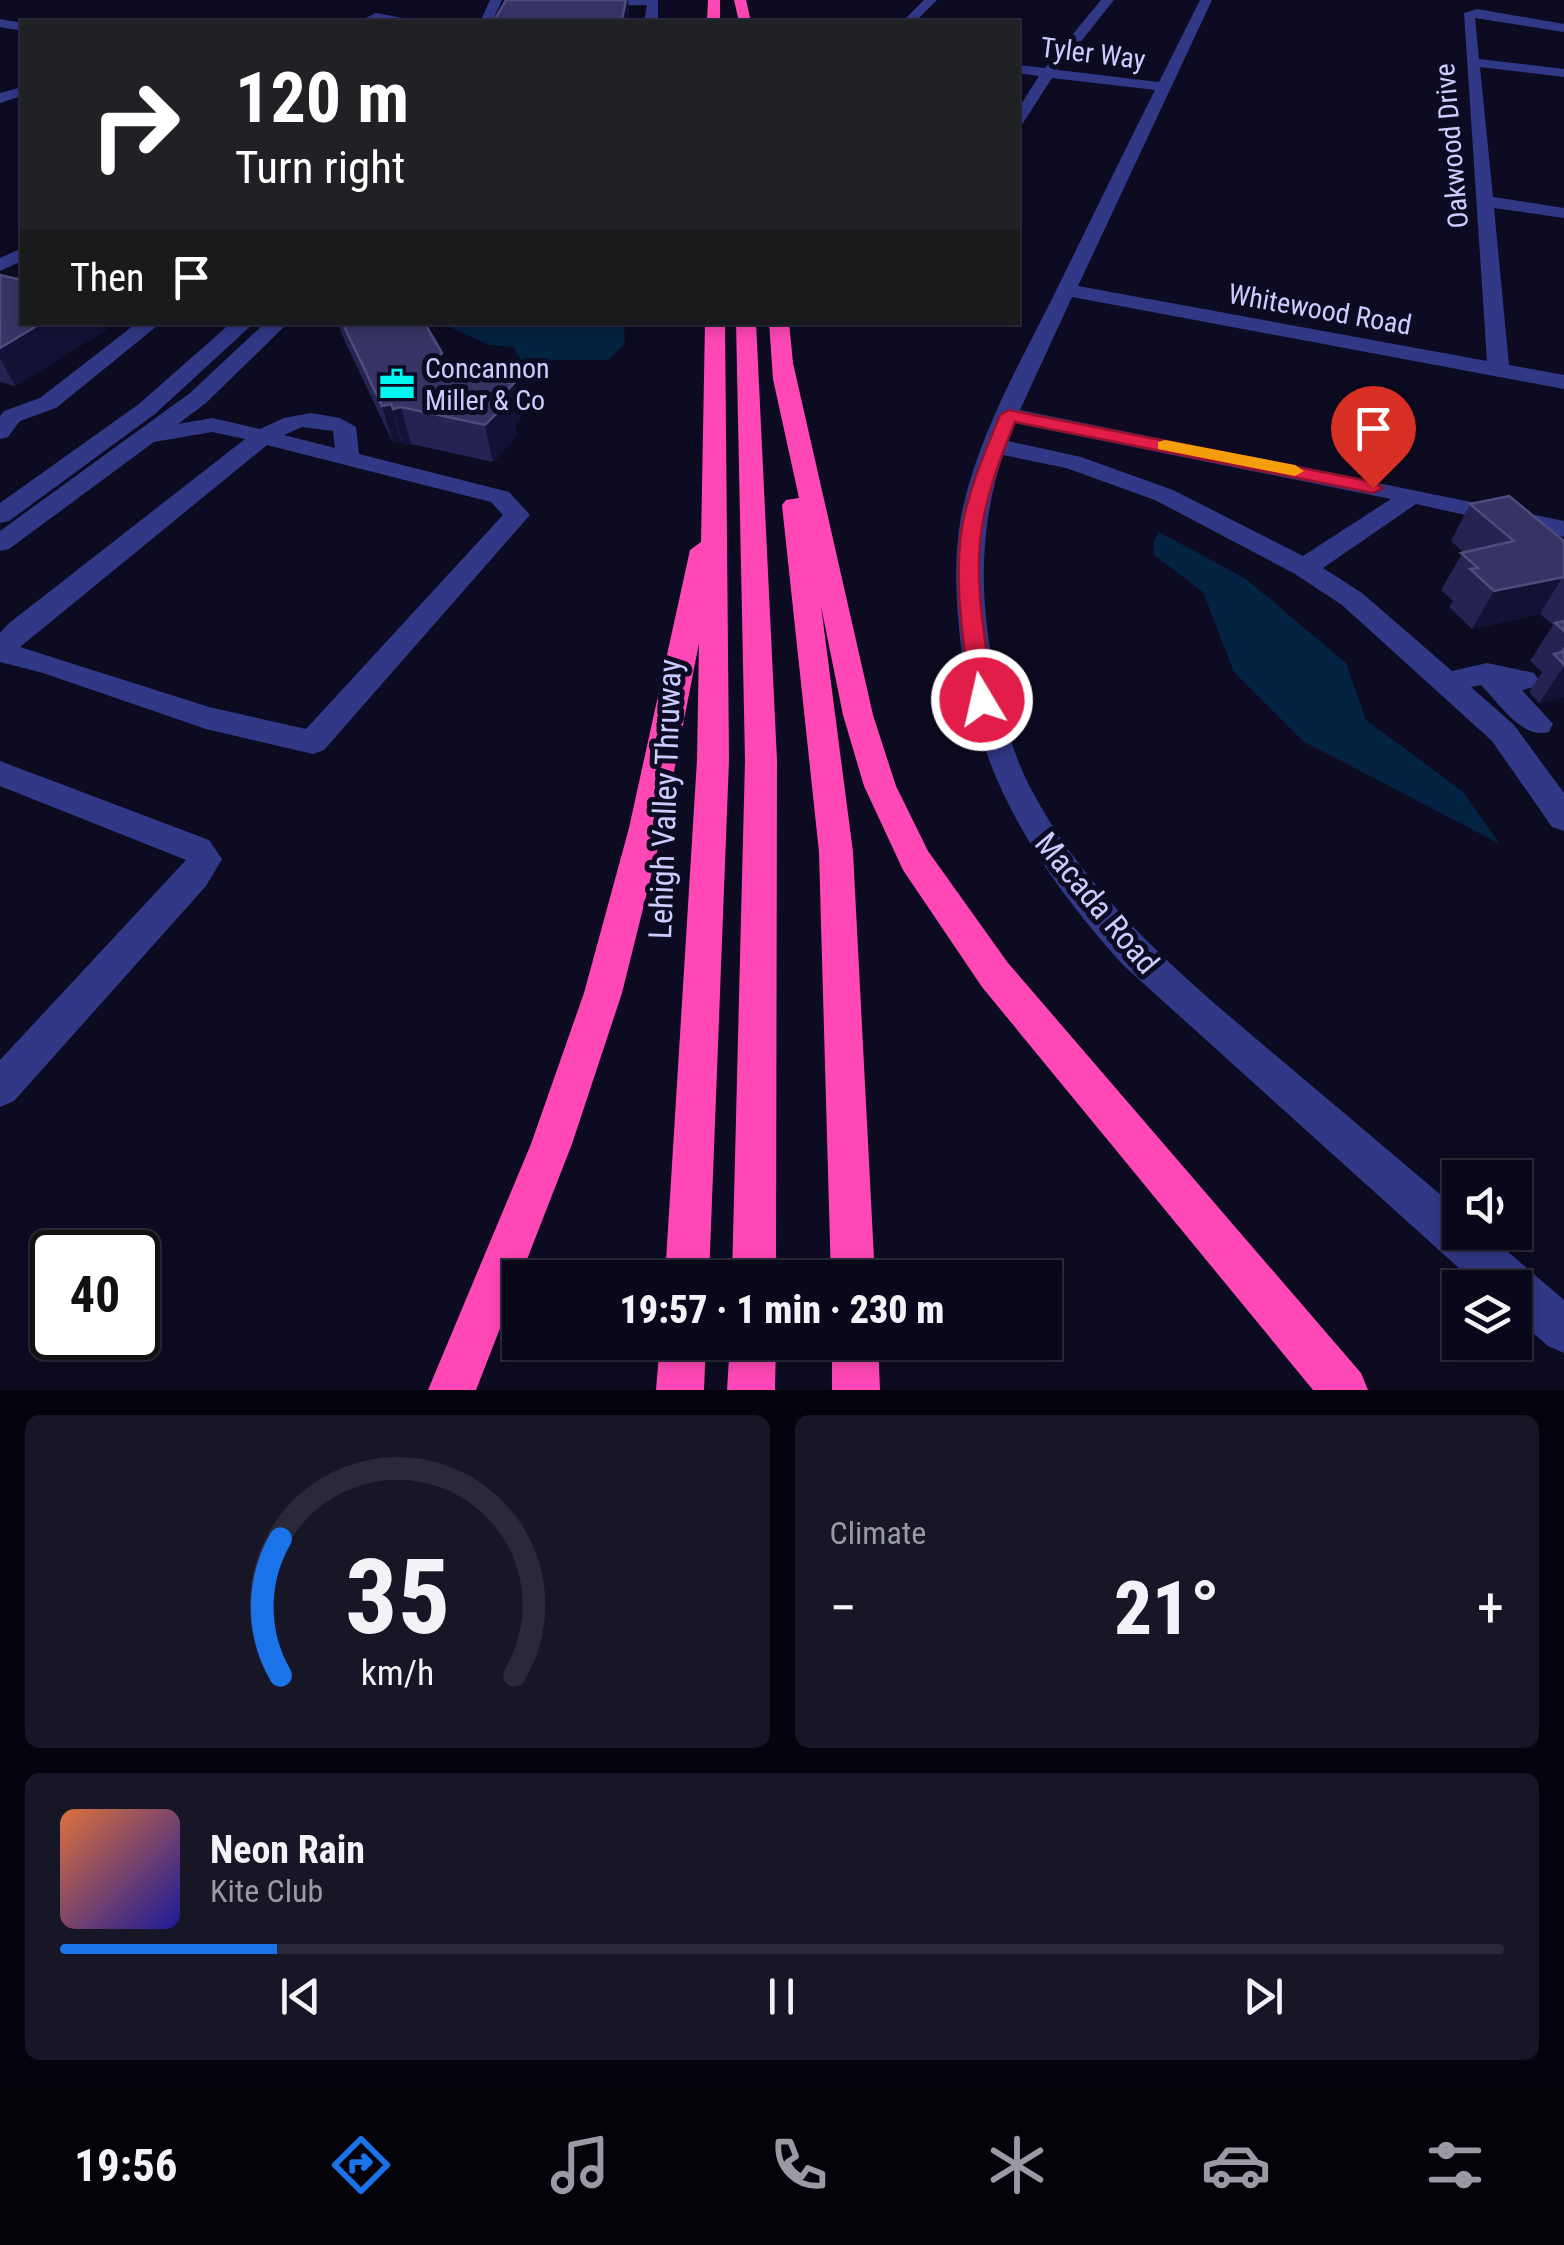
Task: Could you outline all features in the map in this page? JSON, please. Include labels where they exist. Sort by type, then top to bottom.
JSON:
[{"type":"highway","name":"Lehigh Valley Thruway","points":[[688,1260],[713,760],[715,325]]},
{"type":"highway","points":[[746,325],[761,760],[754,1260]]},
{"type":"highway","points":[[779,325],[836,852],[852,1260]]},
{"type":"highway","points":[[782,360],[858,715],[880,786],[915,860],[995,975],[1344,1390]]},
{"type":"highway","points":[[452,1390],[545,1166],[603,993],[658,783],[716,483]]},
{"type":"highway","points":[[680,1390],[682,1360]]},
{"type":"highway","points":[[752,1390],[753,1360]]},
{"type":"highway","points":[[855,1360],[856,1390]]},
{"type":"street","points":[[910,20],[931,0]]},
{"type":"street","points":[[1020,117],[1048,73],[1108,0]]},
{"type":"street","name":"Macada Road","points":[[1206,0],[1065,290],[1002,431],[972,530],[970,585],[976,660],[993,742],[1022,810],[1043,844],[1106,922],[1179,996],[1564,1330]]},
{"type":"street","points":[[578,2],[650,1],[654,3],[651,20]]},
{"type":"street","points":[[495,3],[513,6]]},
{"type":"street","name":"Oakwood Drive","points":[[1498,370],[1470,13],[1564,28]]},
{"type":"street","points":[[369,20],[401,20]]},
{"type":"street","points":[[1472,62],[1564,73]]},
{"type":"street","name":"Tyler Way","points":[[1020,70],[1163,87]]},
{"type":"street","points":[[1483,201],[1564,213]]},
{"type":"street","name":"Whitewood Road","points":[[1065,290],[1564,382]]},
{"type":"street","points":[[4,420],[48,402],[148,325]]},
{"type":"street","points":[[0,515],[147,409],[243,325]]},
{"type":"street","points":[[0,543],[198,398],[276,325]]},
{"type":"street","points":[[198,398],[212,425]]},
{"type":"street","points":[[150,434],[212,425],[262,437],[500,497],[517,515],[312,742],[206,718],[48,664],[0,652],[18,631],[262,437]]},
{"type":"street","points":[[1002,431],[1412,496],[1564,529]]},
{"type":"street","points":[[1002,431],[1072,462],[1164,495],[1304,568],[1352,599],[1503,733],[1564,818]]},
{"type":"street","points":[[1304,568],[1412,496]]},
{"type":"street","points":[[1448,683],[1502,672],[1536,702]]},
{"type":"street","points":[[1487,673],[1536,702]]},
{"type":"street","points":[[1503,733],[1536,702]]},
{"type":"street","points":[[0,773],[197,850],[205,859],[194,876],[0,1088]]},
{"type":"water","points":[[445,325],[624,325],[625,343],[608,360],[521,360],[513,347],[489,345]]},
{"type":"water","points":[[1159,532],[1246,579],[1346,663],[1366,720],[1463,792],[1500,844],[1303,741],[1234,672],[1203,592],[1154,555],[1153,542]]},
{"type":"building","points":[[506,0],[626,0],[622,19],[495,19]]},
{"type":"building","points":[[0,275],[20,280],[20,325],[38,325],[0,348]]},
{"type":"building","points":[[343,325],[426,325],[442,353],[434,361],[492,373],[487,378],[514,383],[500,398],[510,400],[485,425],[401,407],[393,409],[391,404],[382,406]]},
{"type":"building","points":[[1509,496],[1564,541],[1564,577],[1494,591],[1470,569],[1478,568],[1461,553],[1514,541],[1470,504]]},
{"type":"building","points":[[1564,649],[1564,665],[1554,654]]},
{"type":"slow traffic","points":[[1165,445],[1295,471]]},
{"type":"place","name":"Concannon Miller & Co","points":[[397,384]]},
{"type":"route","points":[[982,700],[971,618],[972,530],[984,476],[1009,415],[1373,488]]}]
